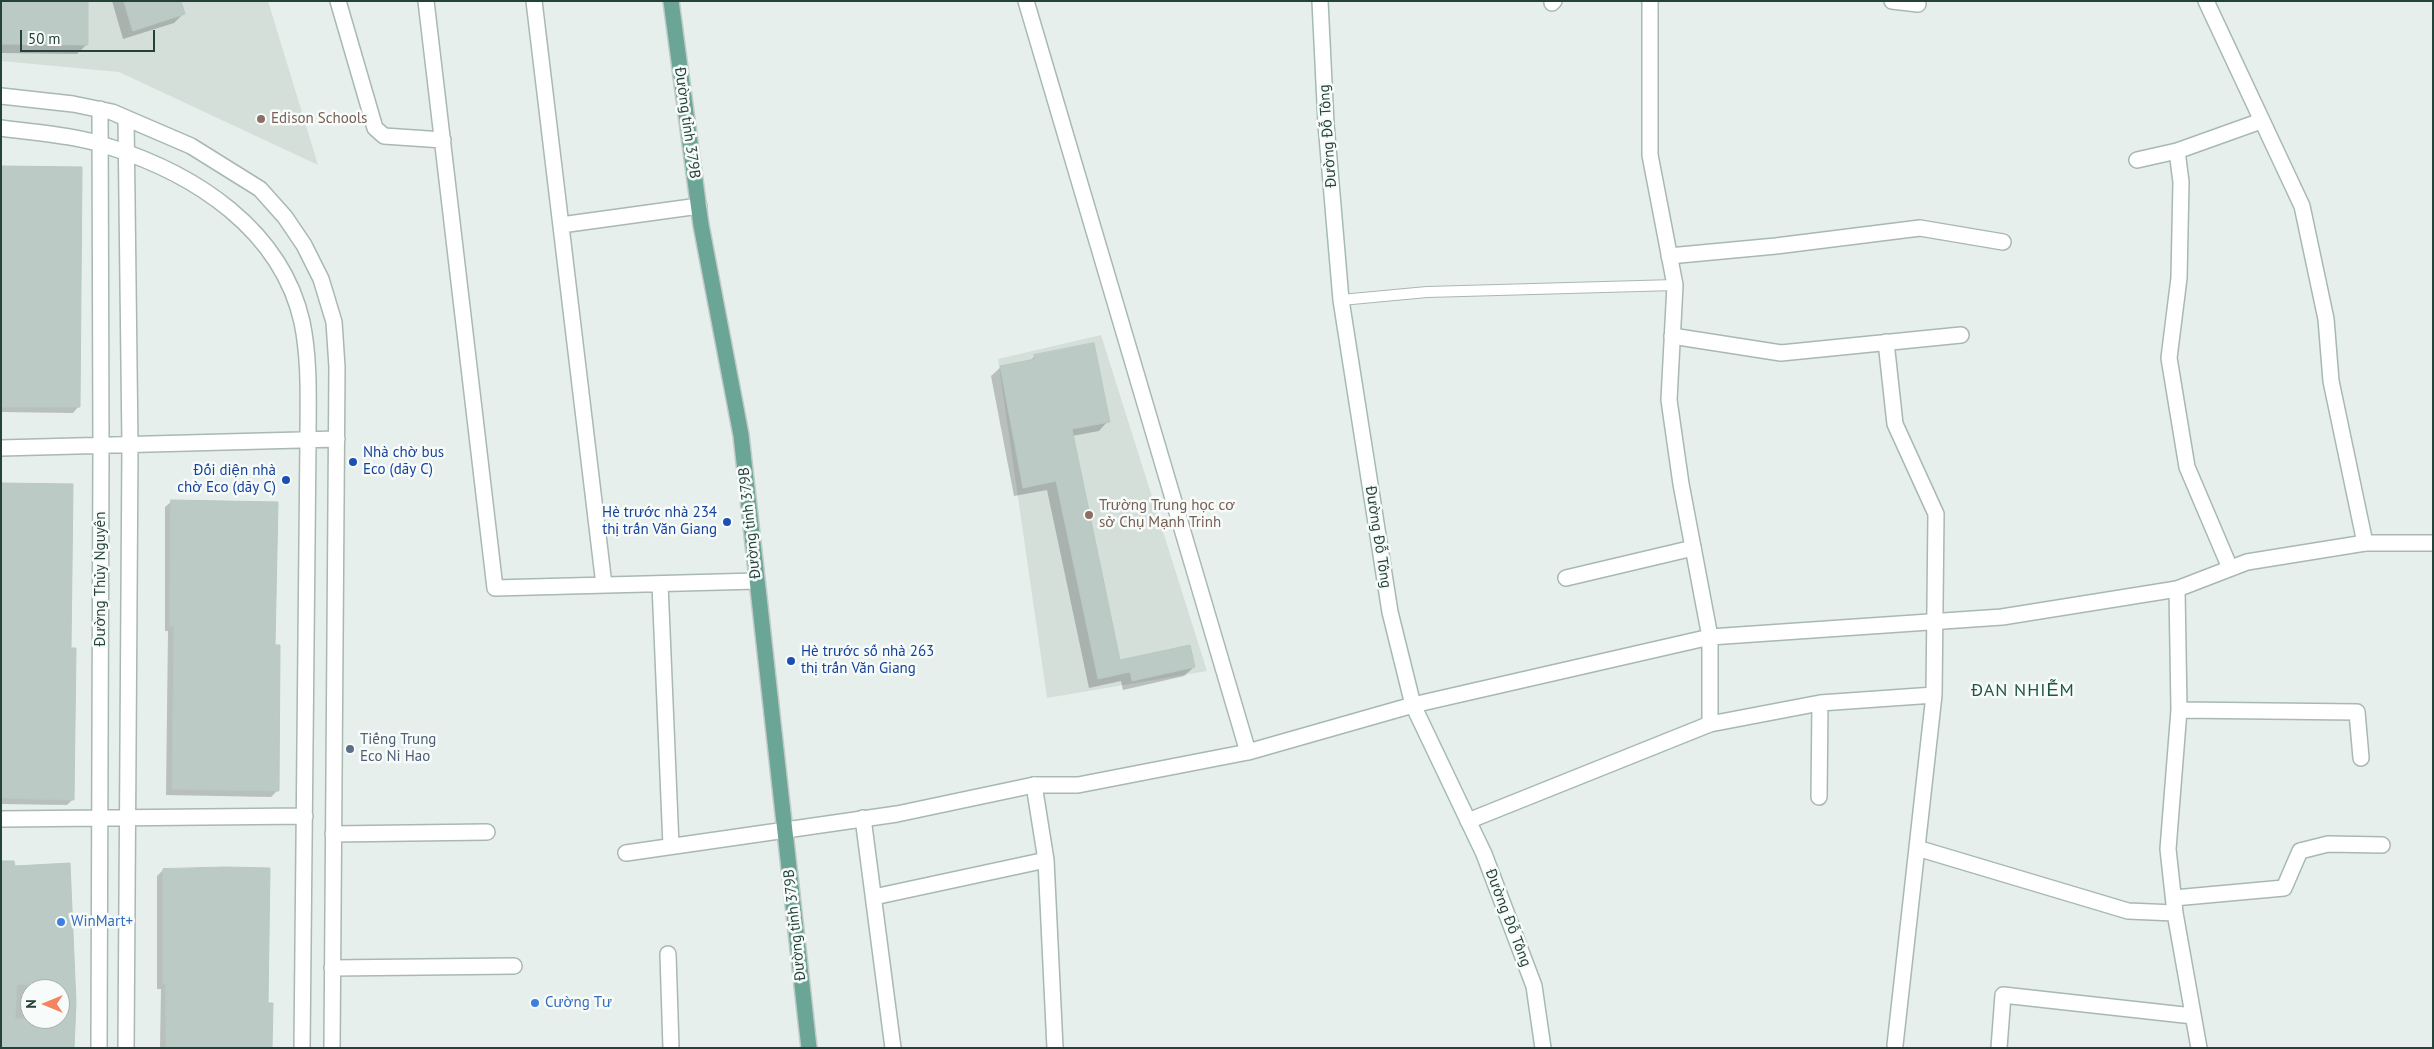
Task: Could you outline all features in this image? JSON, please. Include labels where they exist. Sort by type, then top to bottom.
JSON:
[{"type":"main road","name":"Đường tỉnh 379B","points":[[671,1],[699,206],[741,435],[809,1048]]},
{"type":"street","points":[[338,1],[375,128],[384,136],[443,140]]},
{"type":"street","points":[[426,1],[495,588],[757,581]]},
{"type":"street","points":[[534,1],[604,585]]},
{"type":"street","points":[[1026,1],[1248,752]]},
{"type":"street","name":"Đường Đỗ Tông","points":[[1320,1],[1326,124],[1341,300],[1390,612],[1414,705],[1484,854],[1534,986],[1543,1048]]},
{"type":"street","points":[[1650,1],[1650,156],[1675,285],[1669,400],[1693,548],[1710,637],[1710,724]]},
{"type":"street","points":[[1892,1],[1918,4]]},
{"type":"street","points":[[2206,1],[2302,206],[2326,319],[2331,381],[2365,543]]},
{"type":"street","points":[[1,96],[100,109],[192,146],[225,165],[260,190],[290,224],[321,279],[334,322],[337,367],[332,1048]]},
{"type":"street","name":"Đường Thủy Nguyên","points":[[99,1048],[100,109]]},
{"type":"street","name":"Đường Thủy Nguyên","points":[[126,118],[130,446],[126,1048]]},
{"type":"street","points":[[2137,160],[2177,151],[2262,121]]},
{"type":"street","points":[[1,128],[80,139],[100,144],[180,175],[215,198],[249,226],[271,252],[287,282],[301,321],[307,359],[308,440],[302,1048]]},
{"type":"street","points":[[2177,151],[2181,182],[2179,278],[2169,358],[2187,467],[2230,568]]},
{"type":"street","points":[[561,225],[699,206]]},
{"type":"street","points":[[1669,256],[1776,246],[1920,228],[2003,242]]},
{"type":"street","points":[[1672,336],[1781,353],[1961,335]]},
{"type":"street","points":[[1886,342],[1895,424],[1936,514],[1934,695],[1895,1046]]},
{"type":"street","points":[[1,448],[101,447],[337,439]]},
{"type":"street","points":[[626,852],[897,814],[1034,785],[1078,785],[1248,752],[1414,705],[1710,637],[2002,617],[2177,590],[2247,562],[2365,543],[2433,543]]},
{"type":"street","points":[[1566,578],[1693,548]]},
{"type":"street","points":[[660,584],[670,846]]},
{"type":"street","points":[[2177,590],[2179,710],[2168,849],[2174,905],[2199,1048]]},
{"type":"street","points":[[1468,821],[1710,724],[1820,703],[1934,695]]},
{"type":"street","points":[[1819,797],[1820,703]]},
{"type":"street","points":[[2179,710],[2357,712],[2362,758]]},
{"type":"street","points":[[1034,785],[1046,860],[1055,1048]]},
{"type":"street","points":[[1,820],[99,817],[305,816]]},
{"type":"street","points":[[863,818],[893,1048]]},
{"type":"street","points":[[333,834],[487,832]]},
{"type":"street","points":[[1917,848],[2128,911],[2284,888],[2300,851],[2328,844],[2382,845]]},
{"type":"street","points":[[874,897],[1046,860]]},
{"type":"street","points":[[668,954],[671,1048]]},
{"type":"street","points":[[332,968],[514,966]]},
{"type":"street","points":[[1999,1048],[2003,995],[2194,1016]]},
{"type":"lane","points":[[1341,300],[1427,292],[1675,285]]},
{"type":"shaded area","name":"Edison Schools","points":[[1,1],[268,1],[318,165],[119,72],[1,61]]},
{"type":"shaded area","name":"Trường Trung học cơ sở Chụ Mạnh Trinh","points":[[1101,335],[1207,671],[1047,698],[998,359]]},
{"type":"building","points":[[1,1],[88,1],[88,45],[1,44]]},
{"type":"building","points":[[124,1],[181,1],[185,14],[133,31]]},
{"type":"building","points":[[1,166],[82,167],[80,407],[1,407]]},
{"type":"building","points":[[1094,343],[1110,422],[1072,429],[1120,660],[1190,645],[1195,667],[1132,681],[1130,672],[1098,679],[1056,481],[1023,488],[1000,366],[1035,359],[1034,355]]},
{"type":"building","points":[[1,483],[73,484],[71,648],[76,648],[74,800],[1,798]]},
{"type":"building","points":[[171,500],[278,502],[275,645],[280,645],[279,791],[172,789],[174,626],[170,626]]},
{"type":"building","points":[[1,861],[14,861],[15,866],[70,863],[76,1003],[74,1048],[1,1048]]},
{"type":"building","points":[[270,868],[268,1003],[273,1003],[272,1048],[166,1048],[166,984],[163,984],[163,869]]},
{"type":"place","name":"Edison Schools","points":[[261,119]]},
{"type":"place","name":"Nhà chờ bus Eco (dãy C)","points":[[353,462]]},
{"type":"place","name":"Đối diện nhà chờ Eco (dãy C)","points":[[286,480]]},
{"type":"place","name":"Trường Trung học cơ sở Chụ Mạnh Trinh","points":[[1089,515]]},
{"type":"place","name":"Hè trước nhà 234 thị trấn Văn Giang","points":[[727,522]]},
{"type":"place","name":"Hè trước số nhà 263 thị trấn Văn Giang","points":[[791,661]]},
{"type":"place","name":"Tiếng Trung Eco Ni Hao","points":[[350,749]]},
{"type":"place","name":"WinMart+","points":[[61,922]]},
{"type":"place","name":"Cường Tư","points":[[535,1003]]},
{"type":"district","name":"ĐAN NHIỄM","points":[[2023,691]]}]
